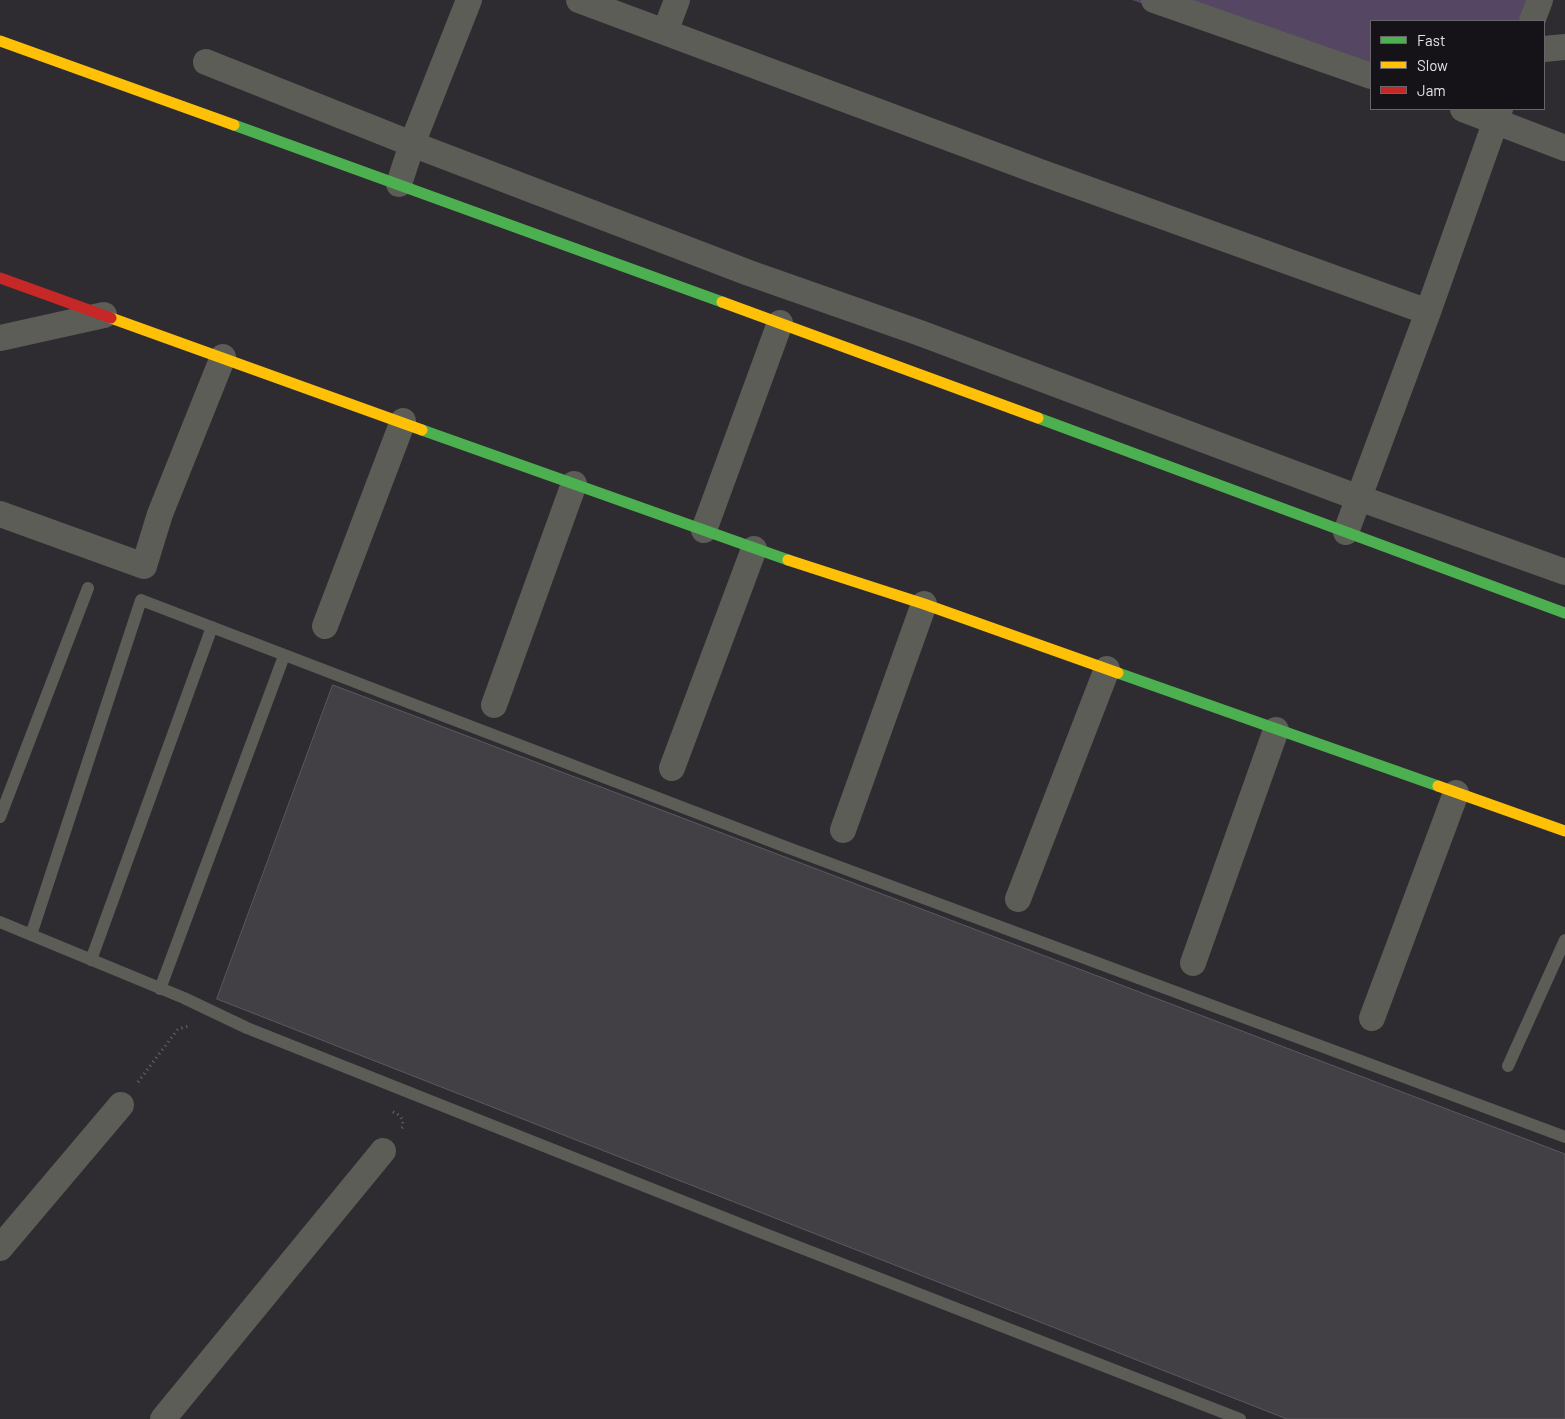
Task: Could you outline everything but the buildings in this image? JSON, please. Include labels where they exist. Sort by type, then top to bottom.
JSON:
[{"type":"street","points":[[399,184],[412,144],[469,0]]},
{"type":"street","points":[[579,0],[1040,172],[1428,312]]},
{"type":"street","points":[[665,32],[677,0]]},
{"type":"street","points":[[1154,0],[1370,76]]},
{"type":"street","points":[[1532,20],[1540,0]]},
{"type":"street","points":[[0,41],[780,323],[1565,613]]},
{"type":"street","points":[[1545,49],[1565,47]]},
{"type":"street","points":[[206,62],[412,144],[749,273],[920,333],[1359,498],[1565,572]]},
{"type":"street","points":[[1470,110],[1498,114],[1565,148]]},
{"type":"street","points":[[1346,532],[1428,312],[1498,114]]},
{"type":"street","points":[[0,278],[403,421],[754,549],[924,604],[1565,832]]},
{"type":"street","points":[[0,338],[104,315]]},
{"type":"street","points":[[704,530],[780,323]]},
{"type":"street","points":[[0,514],[144,566],[160,514],[223,357]]},
{"type":"street","points":[[325,626],[403,421]]},
{"type":"street","points":[[494,705],[574,484]]},
{"type":"street","points":[[672,768],[754,549]]},
{"type":"street","points":[[843,830],[924,604]]},
{"type":"street","points":[[1018,899],[1107,668]]},
{"type":"street","points":[[1194,963],[1276,730]]},
{"type":"street","points":[[1372,1018],[1456,793]]},
{"type":"street","points":[[0,1248],[121,1105]]},
{"type":"street","points":[[162,1419],[383,1151]]},
{"type":"lane","points":[[0,817],[88,588]]},
{"type":"lane","points":[[32,935],[141,600],[777,843],[1565,1137]]},
{"type":"lane","points":[[92,960],[212,627]]},
{"type":"lane","points":[[160,989],[284,656]]},
{"type":"lane","points":[[0,922],[184,998],[247,1028],[754,1230],[1240,1419]]},
{"type":"lane","points":[[1508,1066],[1565,940]]},
{"type":"path","points":[[121,1105],[178,1029],[185,1025],[192,1026]]},
{"type":"path","points":[[383,1151],[403,1126],[403,1121],[399,1114],[390,1110]]},
{"type":"shaded area","points":[[1132,0],[1533,0],[1525,20],[1370,20],[1370,82]]},
{"type":"traffic: fast","points":[[234,125],[722,302]]},
{"type":"traffic: fast","points":[[1038,418],[1565,613]]},
{"type":"traffic: fast","points":[[422,430],[788,560]]},
{"type":"traffic: fast","points":[[1118,673],[1438,786]]},
{"type":"traffic: slow","points":[[0,41],[234,125]]},
{"type":"traffic: slow","points":[[722,302],[1038,418]]},
{"type":"traffic: slow","points":[[111,318],[422,430]]},
{"type":"traffic: slow","points":[[788,560],[924,604],[1118,673]]},
{"type":"traffic: slow","points":[[1438,786],[1565,831]]},
{"type":"traffic: jam","points":[[0,278],[111,318]]}]
